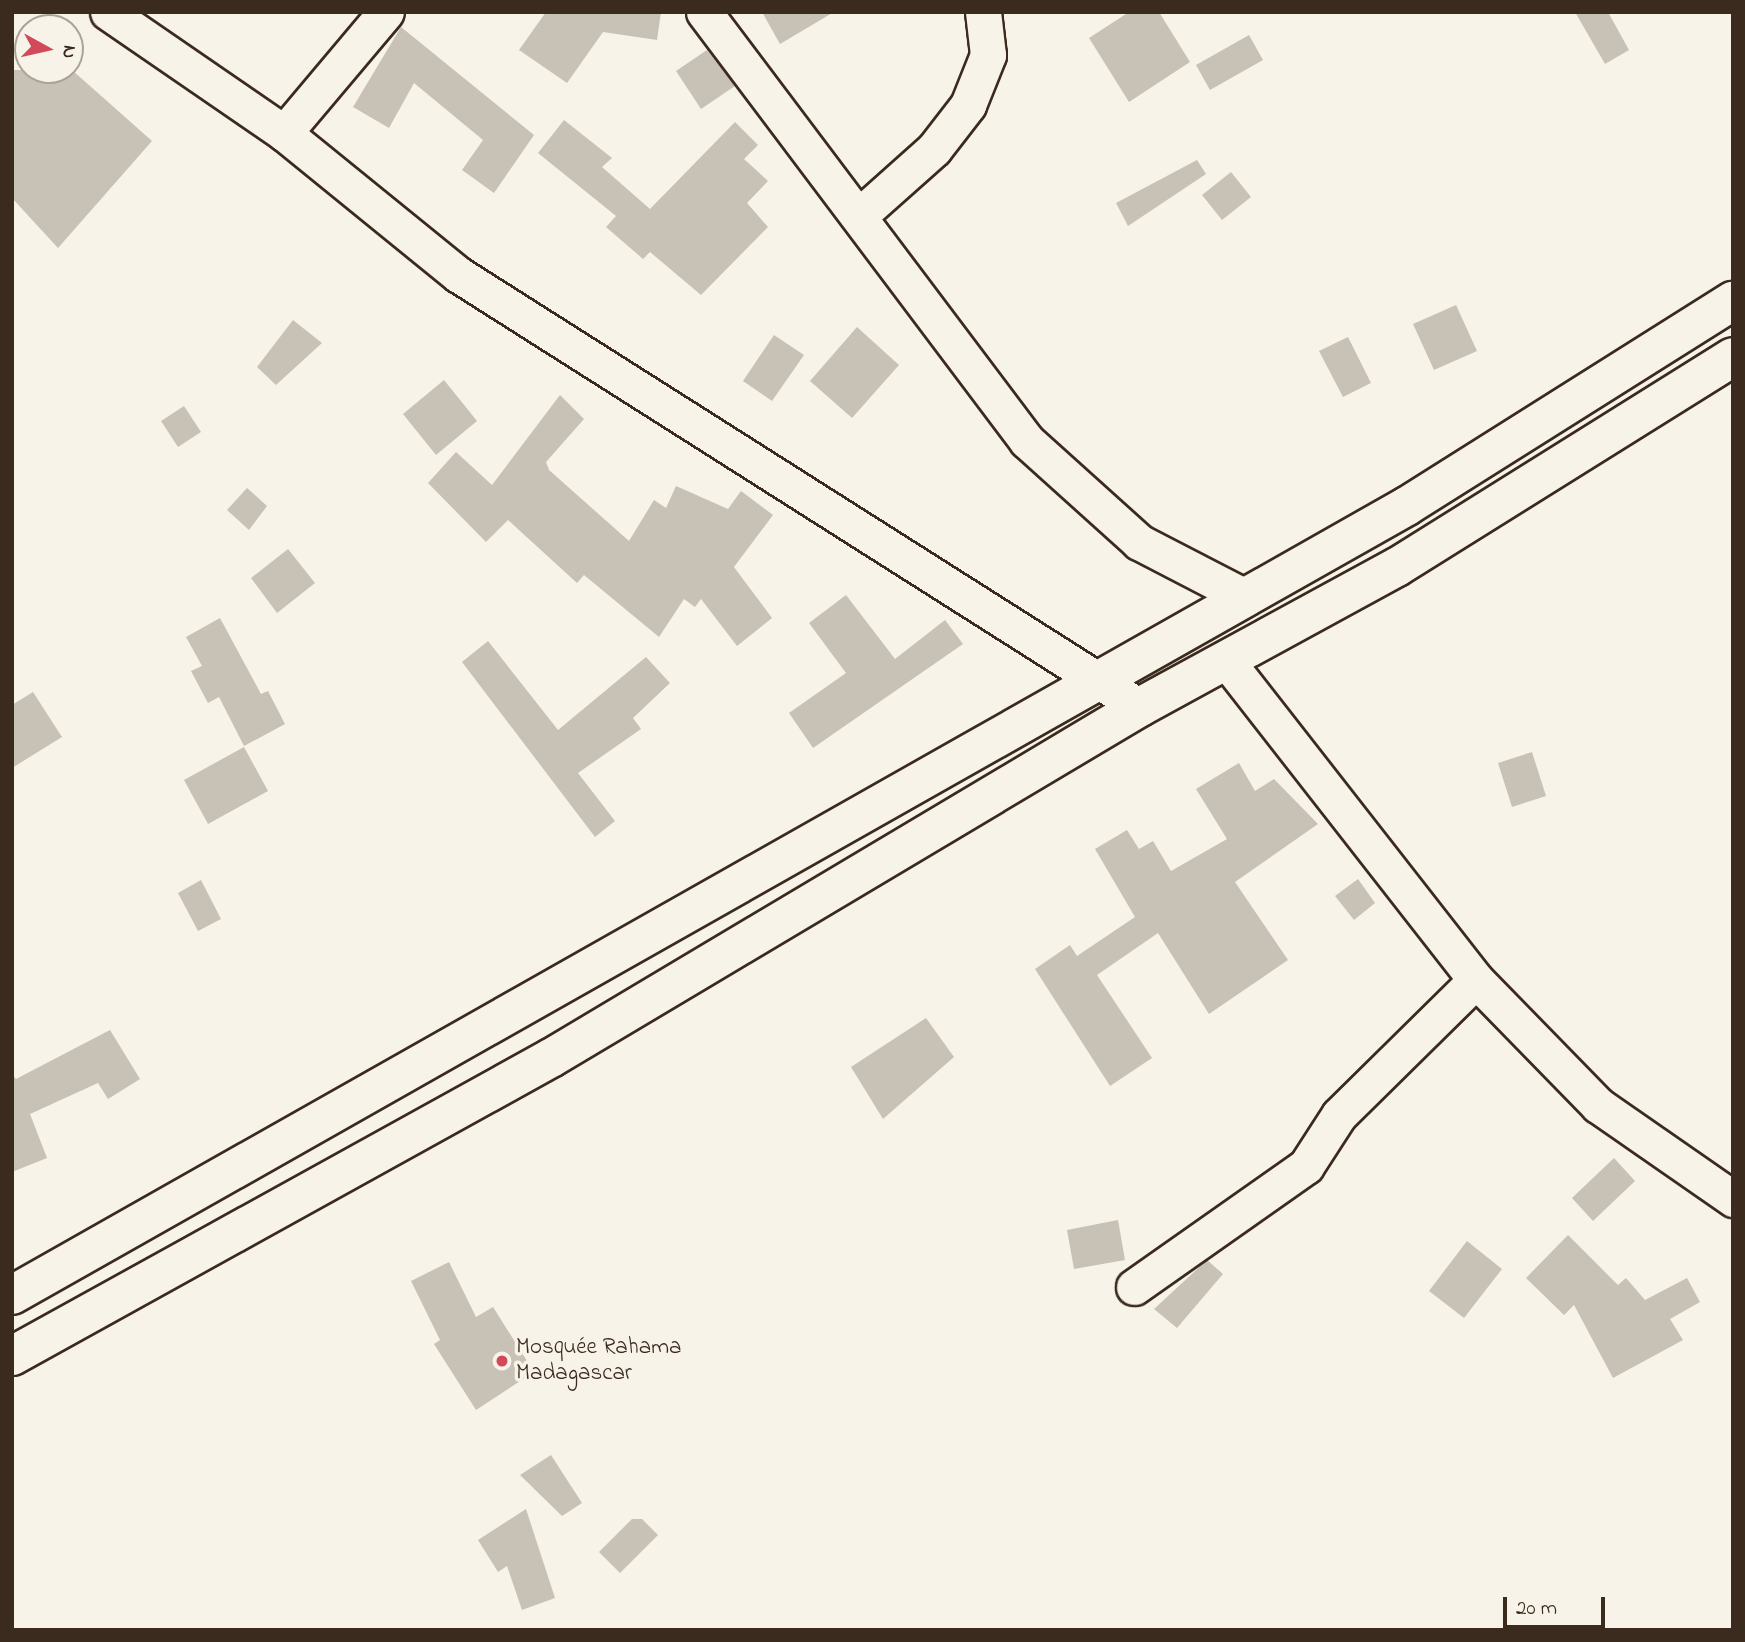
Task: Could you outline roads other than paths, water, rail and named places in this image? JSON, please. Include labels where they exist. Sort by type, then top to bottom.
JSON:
[{"type":"main road","points":[[12,1295],[1095,678],[1406,506],[1733,301]]},
{"type":"main road","points":[[12,1356],[551,1058],[1140,707],[1398,566],[1733,357]]},
{"type":"street","points":[[108,12],[284,133],[459,275],[1140,707]]},
{"type":"street","points":[[284,133],[386,12]]},
{"type":"street","points":[[704,12],[860,215],[1027,441],[1139,542],[1243,596]]},
{"type":"street","points":[[860,215],[934,149],[968,105],[988,55],[983,12]]},
{"type":"street","points":[[1226,660],[1476,980],[1598,1105],[1733,1199]]},
{"type":"street","points":[[1134,1287],[1306,1166],[1339,1115],[1476,980]]},
{"type":"place","name":"Mosquée Rahama Madagascar","points":[[502,1361]]}]
